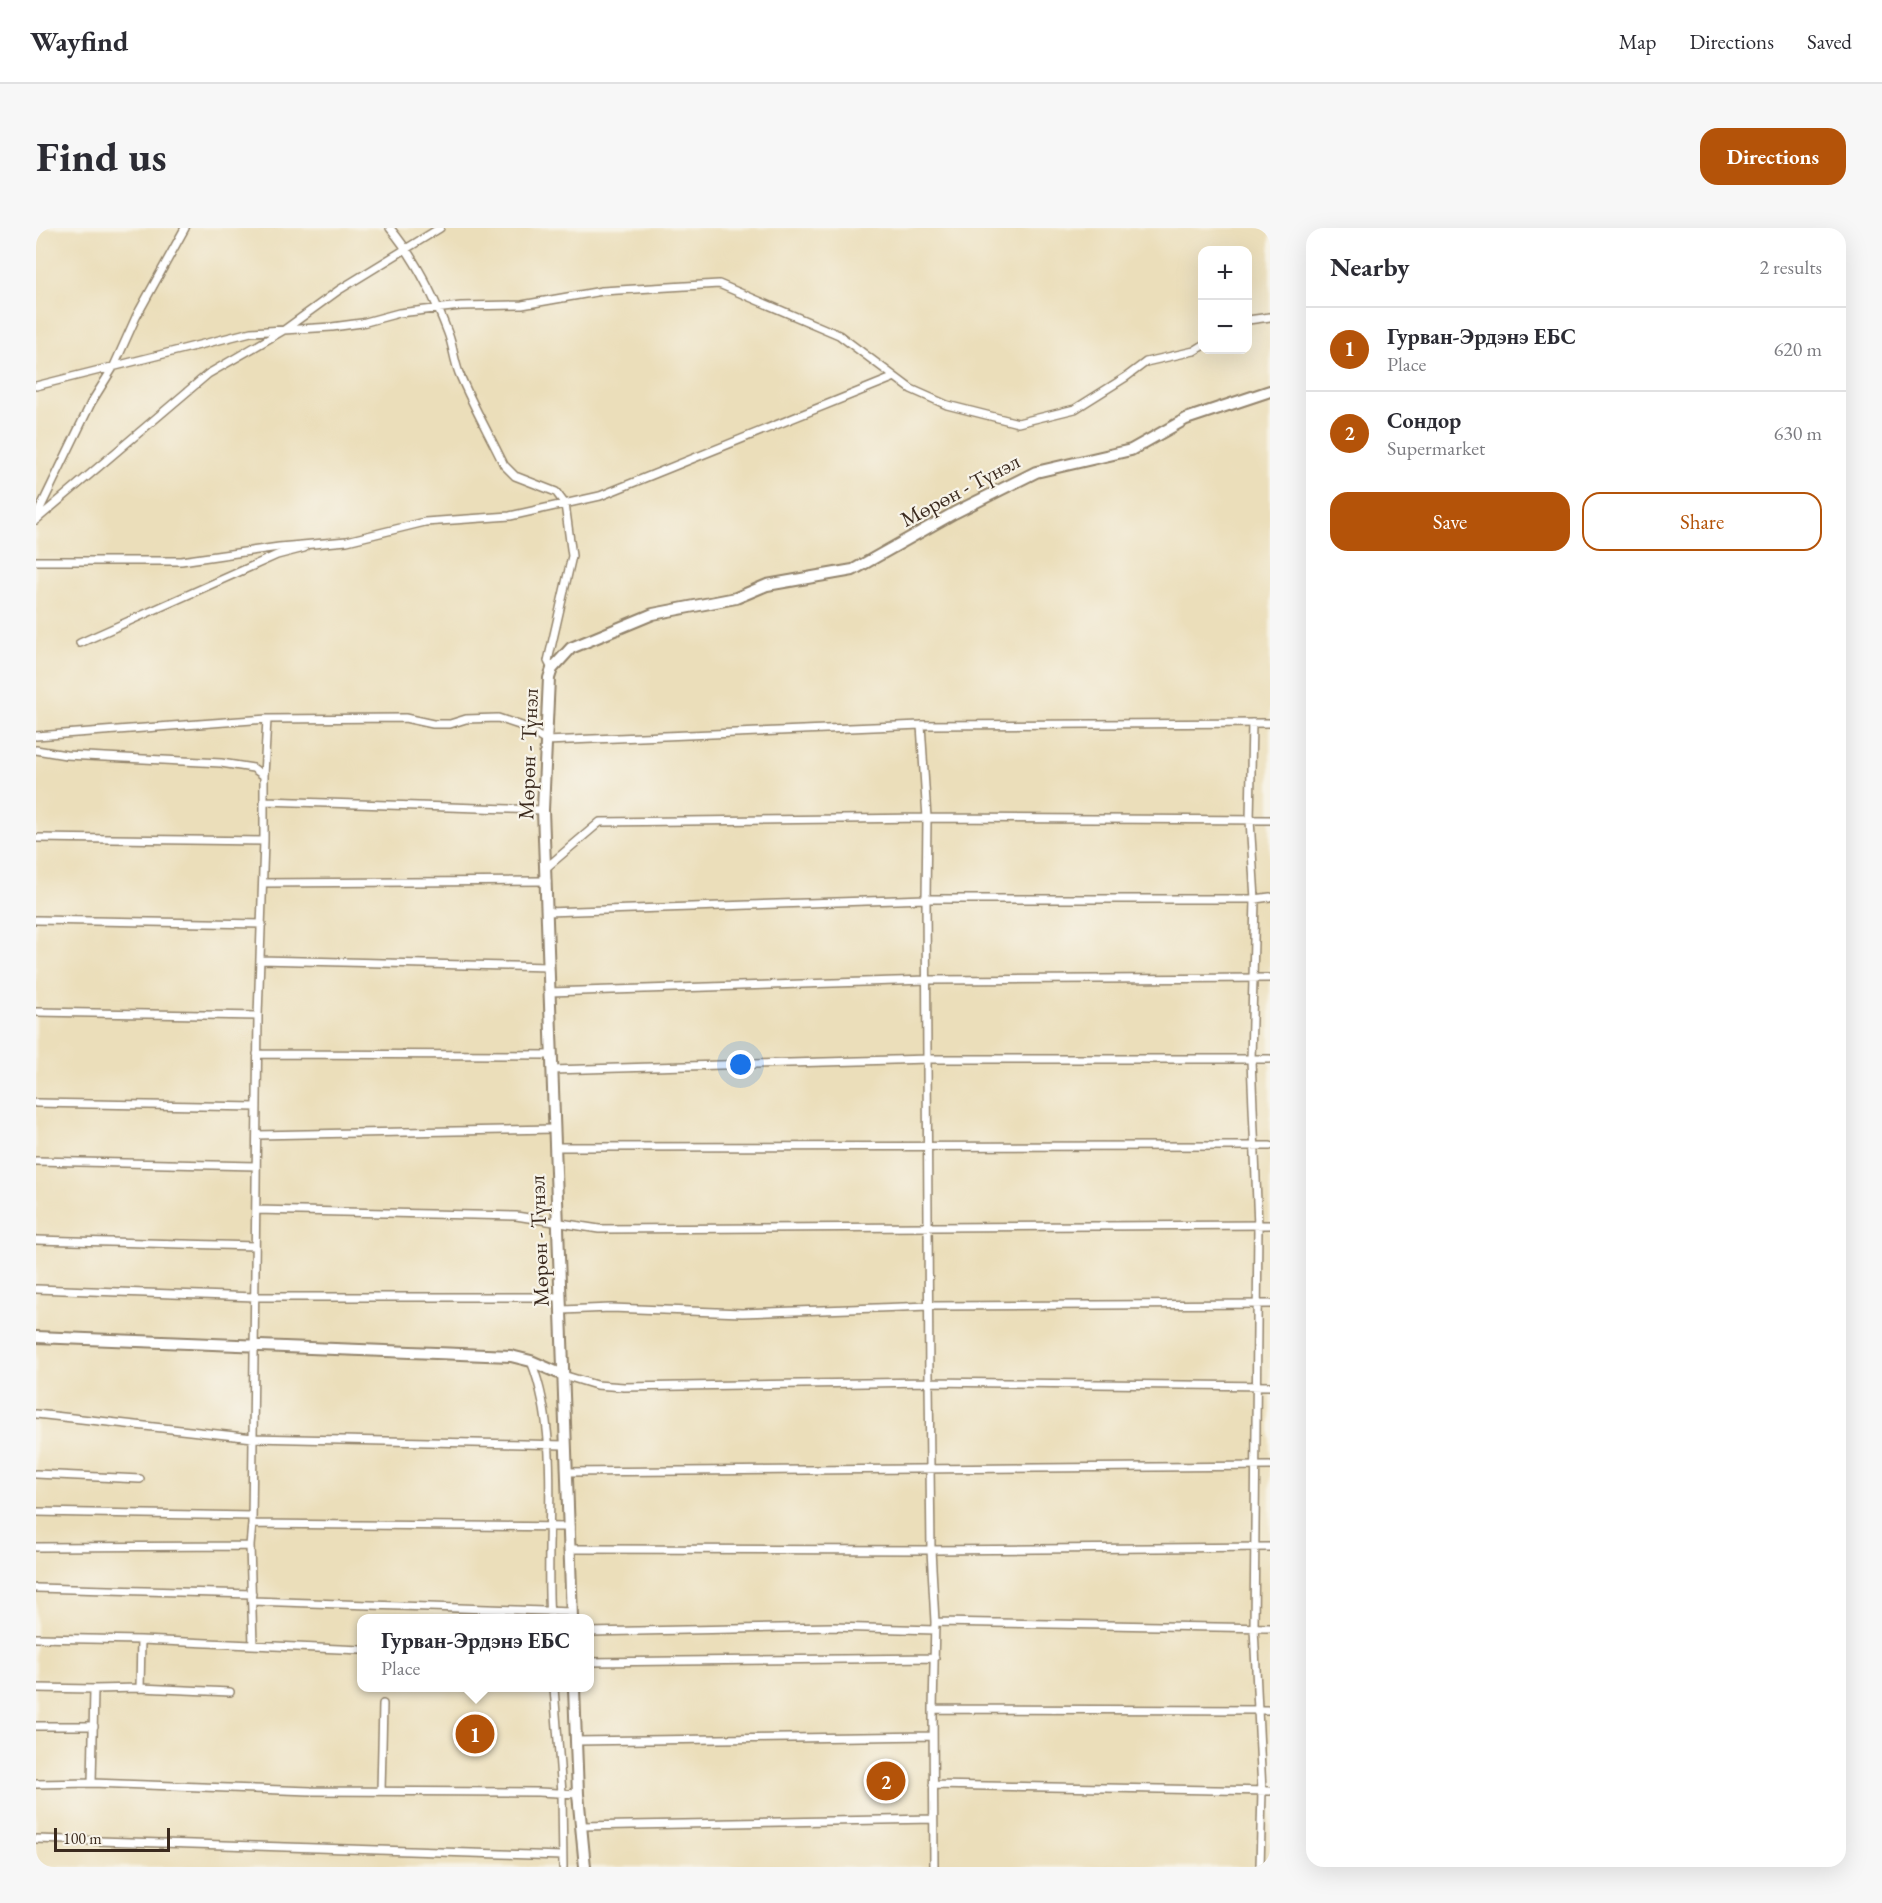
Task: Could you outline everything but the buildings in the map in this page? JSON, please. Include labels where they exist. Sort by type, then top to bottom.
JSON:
[{"type":"street","points":[[36,519],[85,413],[114,366],[136,317],[185,228]]},
{"type":"street","points":[[390,228],[408,249],[438,309],[461,376],[507,470],[514,476],[556,492],[565,504],[572,556],[549,661],[552,669]]},
{"type":"street","points":[[36,519],[208,374],[284,330],[339,290],[440,228]]},
{"type":"street","points":[[36,386],[251,332],[332,327],[399,313],[461,306],[522,305],[602,291],[719,284],[839,335],[911,389],[948,405],[1018,423],[1075,409],[1146,362],[1198,349]]},
{"type":"street","points":[[1252,319],[1270,317]]},
{"type":"street","points":[[36,561],[181,561],[348,541],[425,522],[510,516],[600,496],[895,377]]},
{"type":"street","name":"Мөрөн - Түнэл","points":[[572,1614],[548,967],[547,867],[543,810],[549,678],[552,669],[571,648],[653,614],[736,598],[767,585],[853,570],[954,513],[1036,472],[1131,450],[1186,419],[1270,391]]},
{"type":"street","points":[[80,644],[277,555],[330,542]]},
{"type":"street","points":[[36,736],[267,719],[405,718],[434,724],[450,724],[466,719],[498,718],[522,726],[546,741],[921,725],[1270,723]]},
{"type":"street","points":[[253,1645],[250,1546],[257,1054],[267,719]]},
{"type":"street","points":[[1252,723],[1250,820],[1255,899],[1251,1060],[1258,1226],[1254,1628],[1258,1712],[1266,1791],[1260,1867]]},
{"type":"street","points":[[921,725],[927,818],[929,1382],[931,1550],[935,1626],[934,1867]]},
{"type":"street","points":[[36,750],[66,755],[221,763],[253,768],[264,776]]},
{"type":"street","points":[[265,801],[543,810]]},
{"type":"street","points":[[547,867],[600,822],[927,818],[1270,820]]},
{"type":"street","points":[[36,838],[264,842]]},
{"type":"street","points":[[263,883],[547,881]]},
{"type":"street","points":[[547,912],[926,899],[1255,899],[1270,897]]},
{"type":"street","points":[[36,920],[262,924]]},
{"type":"street","points":[[260,960],[548,967]]},
{"type":"street","points":[[549,992],[927,980],[1270,978]]},
{"type":"street","points":[[36,1012],[258,1016]]},
{"type":"street","points":[[257,1054],[552,1054]]},
{"type":"street","points":[[552,1070],[928,1059],[1270,1059]]},
{"type":"street","points":[[36,1103],[257,1107]]},
{"type":"street","points":[[256,1134],[555,1129]]},
{"type":"street","points":[[556,1147],[1270,1146]]},
{"type":"street","points":[[36,1161],[256,1166]]},
{"type":"street","points":[[256,1210],[516,1216],[599,1229],[1270,1225]]},
{"type":"street","points":[[36,1240],[255,1246]]},
{"type":"street","points":[[36,1289],[255,1297],[561,1297]]},
{"type":"street","points":[[562,1310],[611,1308],[742,1313],[930,1306],[1270,1304]]},
{"type":"street","points":[[36,1337],[511,1356],[531,1361],[563,1375],[596,1384],[624,1387],[929,1382],[1270,1386]]},
{"type":"street","points":[[531,1361],[541,1386],[548,1444],[549,1614]]},
{"type":"street","points":[[36,1414],[253,1438],[565,1445]]},
{"type":"street","points":[[566,1472],[1270,1466]]},
{"type":"street","points":[[36,1474],[140,1479]]},
{"type":"street","points":[[36,1512],[252,1520],[570,1527]]},
{"type":"street","points":[[36,1547],[250,1546]]},
{"type":"street","points":[[571,1549],[931,1550],[1270,1547]]},
{"type":"street","points":[[36,1588],[252,1597],[532,1614]]},
{"type":"street","points":[[594,1632],[935,1626],[1270,1628]]},
{"type":"street","points":[[36,1638],[141,1640],[357,1650]]},
{"type":"street","points":[[140,1688],[141,1640]]},
{"type":"street","points":[[594,1662],[935,1658]]},
{"type":"street","points":[[36,1688],[140,1688],[230,1692]]},
{"type":"street","points":[[92,1783],[94,1689]]},
{"type":"street","points":[[554,1692],[562,1794],[563,1867]]},
{"type":"street","points":[[573,1692],[578,1794],[585,1867]]},
{"type":"street","points":[[381,1791],[383,1704]]},
{"type":"street","points":[[933,1709],[1258,1712],[1270,1710]]},
{"type":"street","points":[[36,1726],[94,1726]]},
{"type":"street","points":[[576,1741],[933,1736]]},
{"type":"street","points":[[36,1784],[92,1783],[311,1791],[578,1794]]},
{"type":"street","points":[[933,1785],[1266,1791]]},
{"type":"street","points":[[582,1826],[933,1819]]},
{"type":"street","points":[[36,1839],[562,1856]]},
{"type":"place","name":"Гурван-Эрдэнэ ЕБС","points":[[475,1734]]},
{"type":"place","name":"Сондор","points":[[886,1781]]}]
